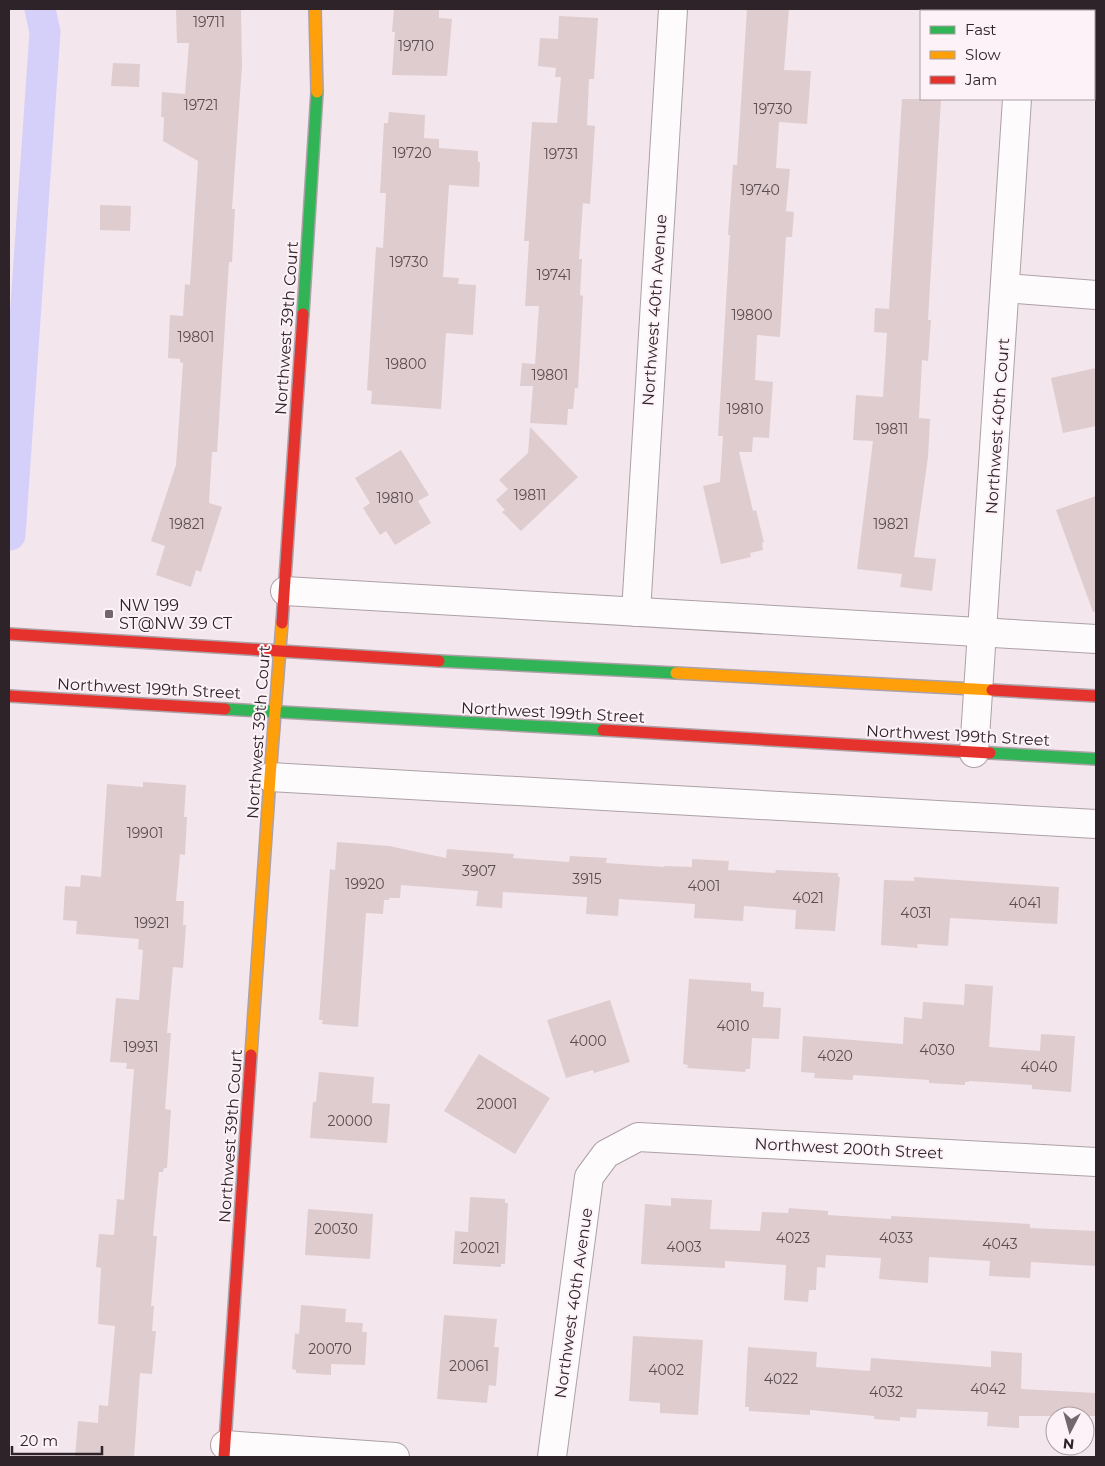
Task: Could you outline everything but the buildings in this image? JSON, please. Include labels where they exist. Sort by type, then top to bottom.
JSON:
[{"type":"main road","name":"Northwest 39th Court","points":[[225,1451],[270,777],[285,590],[317,92],[316,9]]},
{"type":"main road","points":[[9,634],[280,652],[1096,696]]},
{"type":"main road","name":"Northwest 199th Street","points":[[9,696],[1096,759]]},
{"type":"street","name":"Northwest 40th Avenue","points":[[636,612],[673,9]]},
{"type":"street","name":"Northwest 40th Court","points":[[974,752],[1018,100]]},
{"type":"street","points":[[1006,288],[1096,295]]},
{"type":"street","points":[[285,590],[1096,639]]},
{"type":"street","points":[[270,777],[1096,824]]},
{"type":"street","name":"Northwest 200th Street","points":[[606,1154],[638,1137],[1096,1162]]},
{"type":"street","name":"Northwest 40th Avenue","points":[[552,1457],[589,1178],[606,1154]]},
{"type":"street","points":[[225,1451],[395,1457]]},
{"type":"waterway","points":[[10,535],[45,32],[40,9]]},
{"type":"traffic: fast","points":[[303,314],[317,92]]},
{"type":"traffic: fast","points":[[439,661],[676,673]]},
{"type":"traffic: fast","points":[[225,709],[603,730]]},
{"type":"traffic: fast","points":[[990,753],[1096,759]]},
{"type":"traffic: slow","points":[[315,9],[317,92]]},
{"type":"traffic: slow","points":[[251,1055],[282,623]]},
{"type":"traffic: slow","points":[[676,673],[992,690]]},
{"type":"traffic: jam","points":[[282,623],[303,314]]},
{"type":"traffic: jam","points":[[9,634],[439,661]]},
{"type":"traffic: jam","points":[[992,690],[1096,696]]},
{"type":"traffic: jam","points":[[9,696],[225,709]]},
{"type":"traffic: jam","points":[[603,730],[990,753]]},
{"type":"traffic: jam","points":[[224,1457],[251,1055]]},
{"type":"place","name":"NW 199 ST@NW 39 CT","points":[[109,614]]}]
